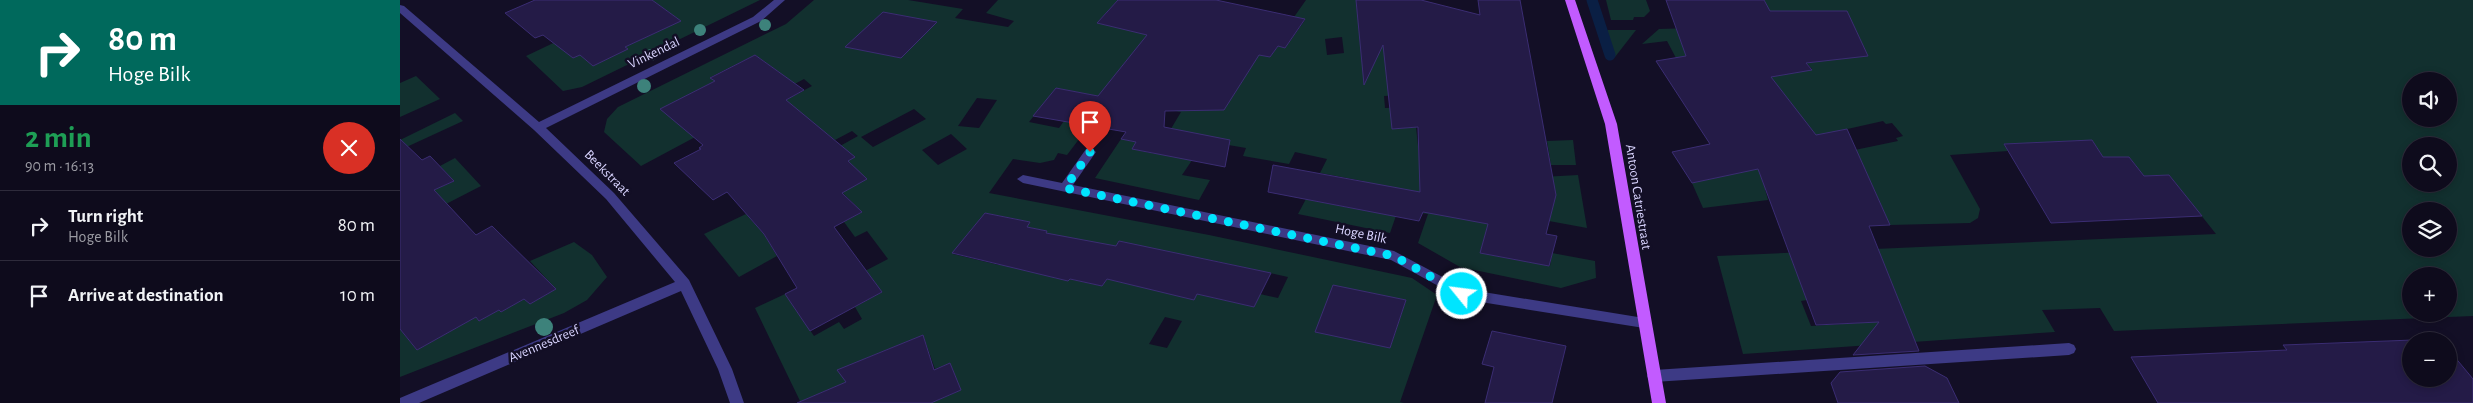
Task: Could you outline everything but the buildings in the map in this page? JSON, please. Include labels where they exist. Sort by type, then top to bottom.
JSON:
[{"type":"main road","name":"Antoon Catriestraat","points":[[1570,0],[1611,124],[1659,403]]},
{"type":"street","name":"Vinkendal","points":[[538,127],[757,20],[780,0]]},
{"type":"street","name":"Beekstraat","points":[[400,8],[538,127],[610,196],[684,284],[725,369],[737,403]]},
{"type":"street","points":[[1065,188],[1090,152]]},
{"type":"street","name":"Hoge Bilk","points":[[1023,179],[1394,256],[1462,294],[1644,323]]},
{"type":"street","name":"Avennesdreef","points":[[404,403],[684,284]]},
{"type":"street","points":[[1654,376],[2069,349]]},
{"type":"green space","points":[[644,0],[760,0],[582,87],[563,91],[526,56]],"holes":[[[660,6],[680,21],[625,47],[627,49],[580,55]]]},
{"type":"green space","points":[[814,0],[908,0],[963,9],[955,18],[1008,27],[1014,21],[986,13],[998,0],[1118,0],[1097,23],[1270,57],[1278,46],[1285,48],[1305,20],[1294,17],[1306,0],[1356,0],[1358,19],[1413,0],[1422,0],[1423,18],[1403,95],[1384,96],[1385,108],[1416,107],[1392,129],[1416,127],[1420,165],[1469,181],[1578,175],[1587,228],[1549,221],[1553,206],[1478,222],[1488,224],[1480,253],[1550,266],[1552,253],[1595,261],[1596,278],[1561,288],[1460,267],[1418,243],[1428,214],[1398,210],[1390,233],[1298,214],[1306,199],[1351,208],[1363,181],[1320,173],[1327,159],[1295,152],[1289,164],[1243,156],[1246,148],[1205,141],[1182,175],[1210,180],[1199,200],[1095,178],[1121,139],[1136,142],[1132,149],[1156,154],[1181,112],[1056,88],[1029,122],[1059,128],[1064,121],[1089,126],[1067,155],[1058,153],[1054,160],[1040,163],[1013,159],[989,193],[1209,235],[1412,278],[1437,295],[1400,402],[1404,403],[931,403],[961,390],[950,363],[935,369],[923,335],[864,359],[868,373],[801,403],[755,308],[785,294],[814,336],[839,322],[844,329],[862,319],[855,307],[882,292],[865,271],[888,259],[867,231],[855,237],[844,222],[862,212],[842,192],[866,179],[853,166],[822,182],[840,146],[858,136],[852,131],[835,140],[784,101],[812,86],[804,79],[641,166],[604,132],[607,119],[618,107],[786,24]],"holes":[[[883,12],[925,20],[935,24],[901,58],[846,47]],[[1342,37],[1344,53],[1327,55],[1325,39]],[[755,55],[780,73],[661,109],[715,81],[711,77]],[[977,98],[997,100],[979,128],[958,126]],[[914,109],[926,119],[873,147],[861,137]],[[951,134],[967,149],[938,165],[922,150]],[[1411,191],[1434,195],[1427,213],[1404,209]],[[985,213],[1030,222],[1027,227],[1047,231],[1013,247],[999,265],[953,254]],[[1119,241],[1138,269],[1128,284],[1107,279],[1102,286],[1064,278],[1116,246]],[[1210,260],[1288,277],[1278,298],[1260,294],[1254,307],[1193,293]],[[1334,286],[1406,300],[1390,348]],[[1165,317],[1182,321],[1167,348],[1149,344]]]},
{"type":"green space","points":[[1606,0],[1646,0],[1650,11],[1644,17],[1634,17],[1633,20],[1611,20]]},
{"type":"green space","points":[[1764,0],[2473,0],[2473,316],[2457,317],[2457,267],[2402,267],[2402,319],[2114,331],[2100,308],[2042,310],[2055,332],[1743,354],[1717,256],[2216,234],[2169,175],[2144,176],[2129,157],[2103,157],[2092,140],[2004,144],[2008,151],[1950,155],[1980,209],[1978,218],[1970,223],[1890,225],[1872,185],[1765,189],[1768,200],[1703,208],[1692,183],[1755,169],[1739,83],[1812,69],[1803,59],[1676,58],[1667,41],[1642,44],[1659,29],[1832,24],[1851,20],[1846,11],[1769,12]],"holes":[[[1883,121],[1886,124],[1892,123],[1903,136],[1896,138],[1898,141],[1850,151],[1834,132]],[[1807,300],[1906,320],[1811,326],[1801,301]]]},
{"type":"green space","points":[[1607,30],[1636,30],[1615,57]]},
{"type":"green space","points":[[416,76],[440,99],[400,117],[400,83]]},
{"type":"green space","points":[[455,113],[463,121],[400,150],[400,140]]},
{"type":"green space","points":[[1573,140],[1576,165],[1551,165],[1547,141]]},
{"type":"green space","points":[[455,158],[481,186],[446,204],[432,191],[454,181],[440,166]]},
{"type":"green space","points":[[746,214],[764,234],[777,256],[739,277],[704,234]]},
{"type":"green space","points":[[574,242],[592,255],[607,277],[587,300],[564,313],[400,377],[400,329],[417,350],[476,317],[479,321],[499,310],[501,312],[524,299],[530,304],[556,289],[530,261]]},
{"type":"waterway","points":[[1592,0],[1610,55]]},
{"type":"route","points":[[1090,152],[1065,188],[1394,256],[1462,294]]}]
